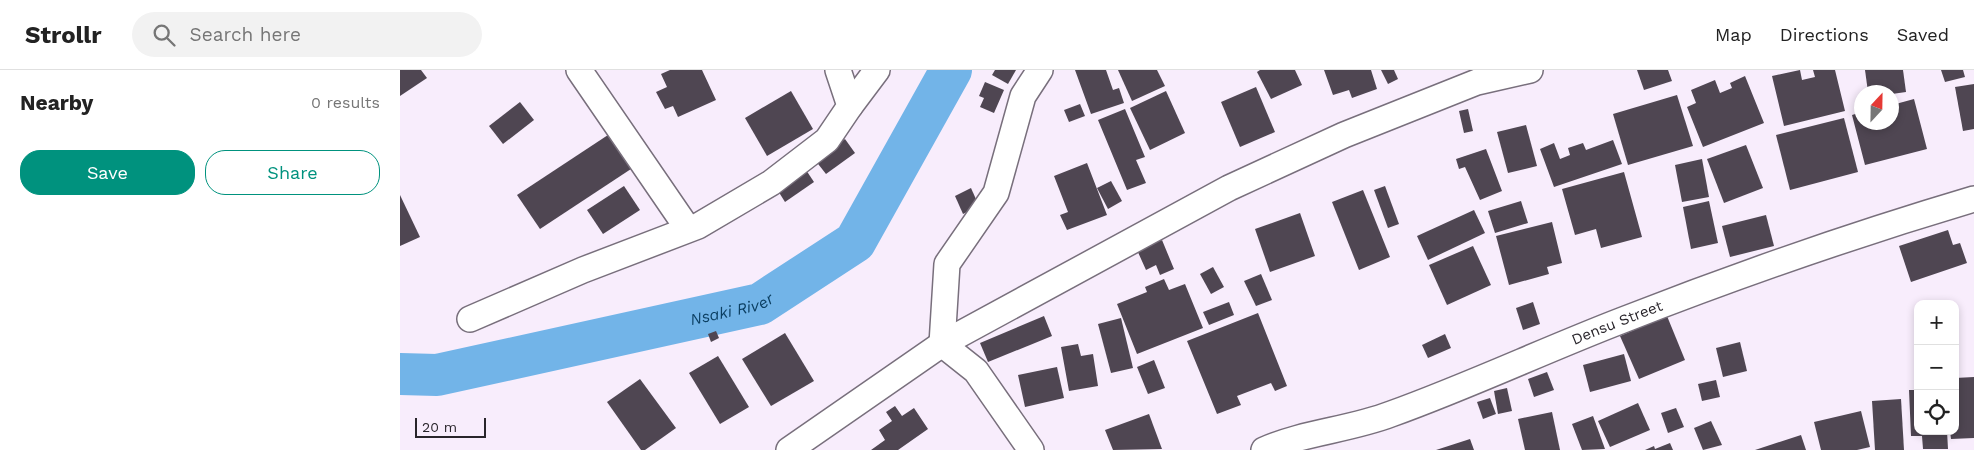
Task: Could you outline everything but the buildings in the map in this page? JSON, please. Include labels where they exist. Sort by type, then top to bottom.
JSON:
[{"type":"street","points":[[579,70],[688,229]]},
{"type":"street","points":[[838,70],[850,106]]},
{"type":"street","points":[[470,319],[583,270],[698,226],[771,183],[826,140],[877,70]]},
{"type":"street","points":[[942,344],[947,264],[996,193],[1023,96],[1040,70]]},
{"type":"street","points":[[789,450],[942,344],[1229,188],[1344,135],[1477,82],[1530,70]]},
{"type":"street","name":"Densu Street","points":[[1264,450],[1315,434],[1351,428],[1392,414],[1633,316],[1890,224],[1974,199]]},
{"type":"street","points":[[942,344],[976,371],[1031,450]]},
{"type":"waterway","name":"Nsaki River","points":[[400,374],[437,375],[760,304],[855,242],[951,70]]}]
